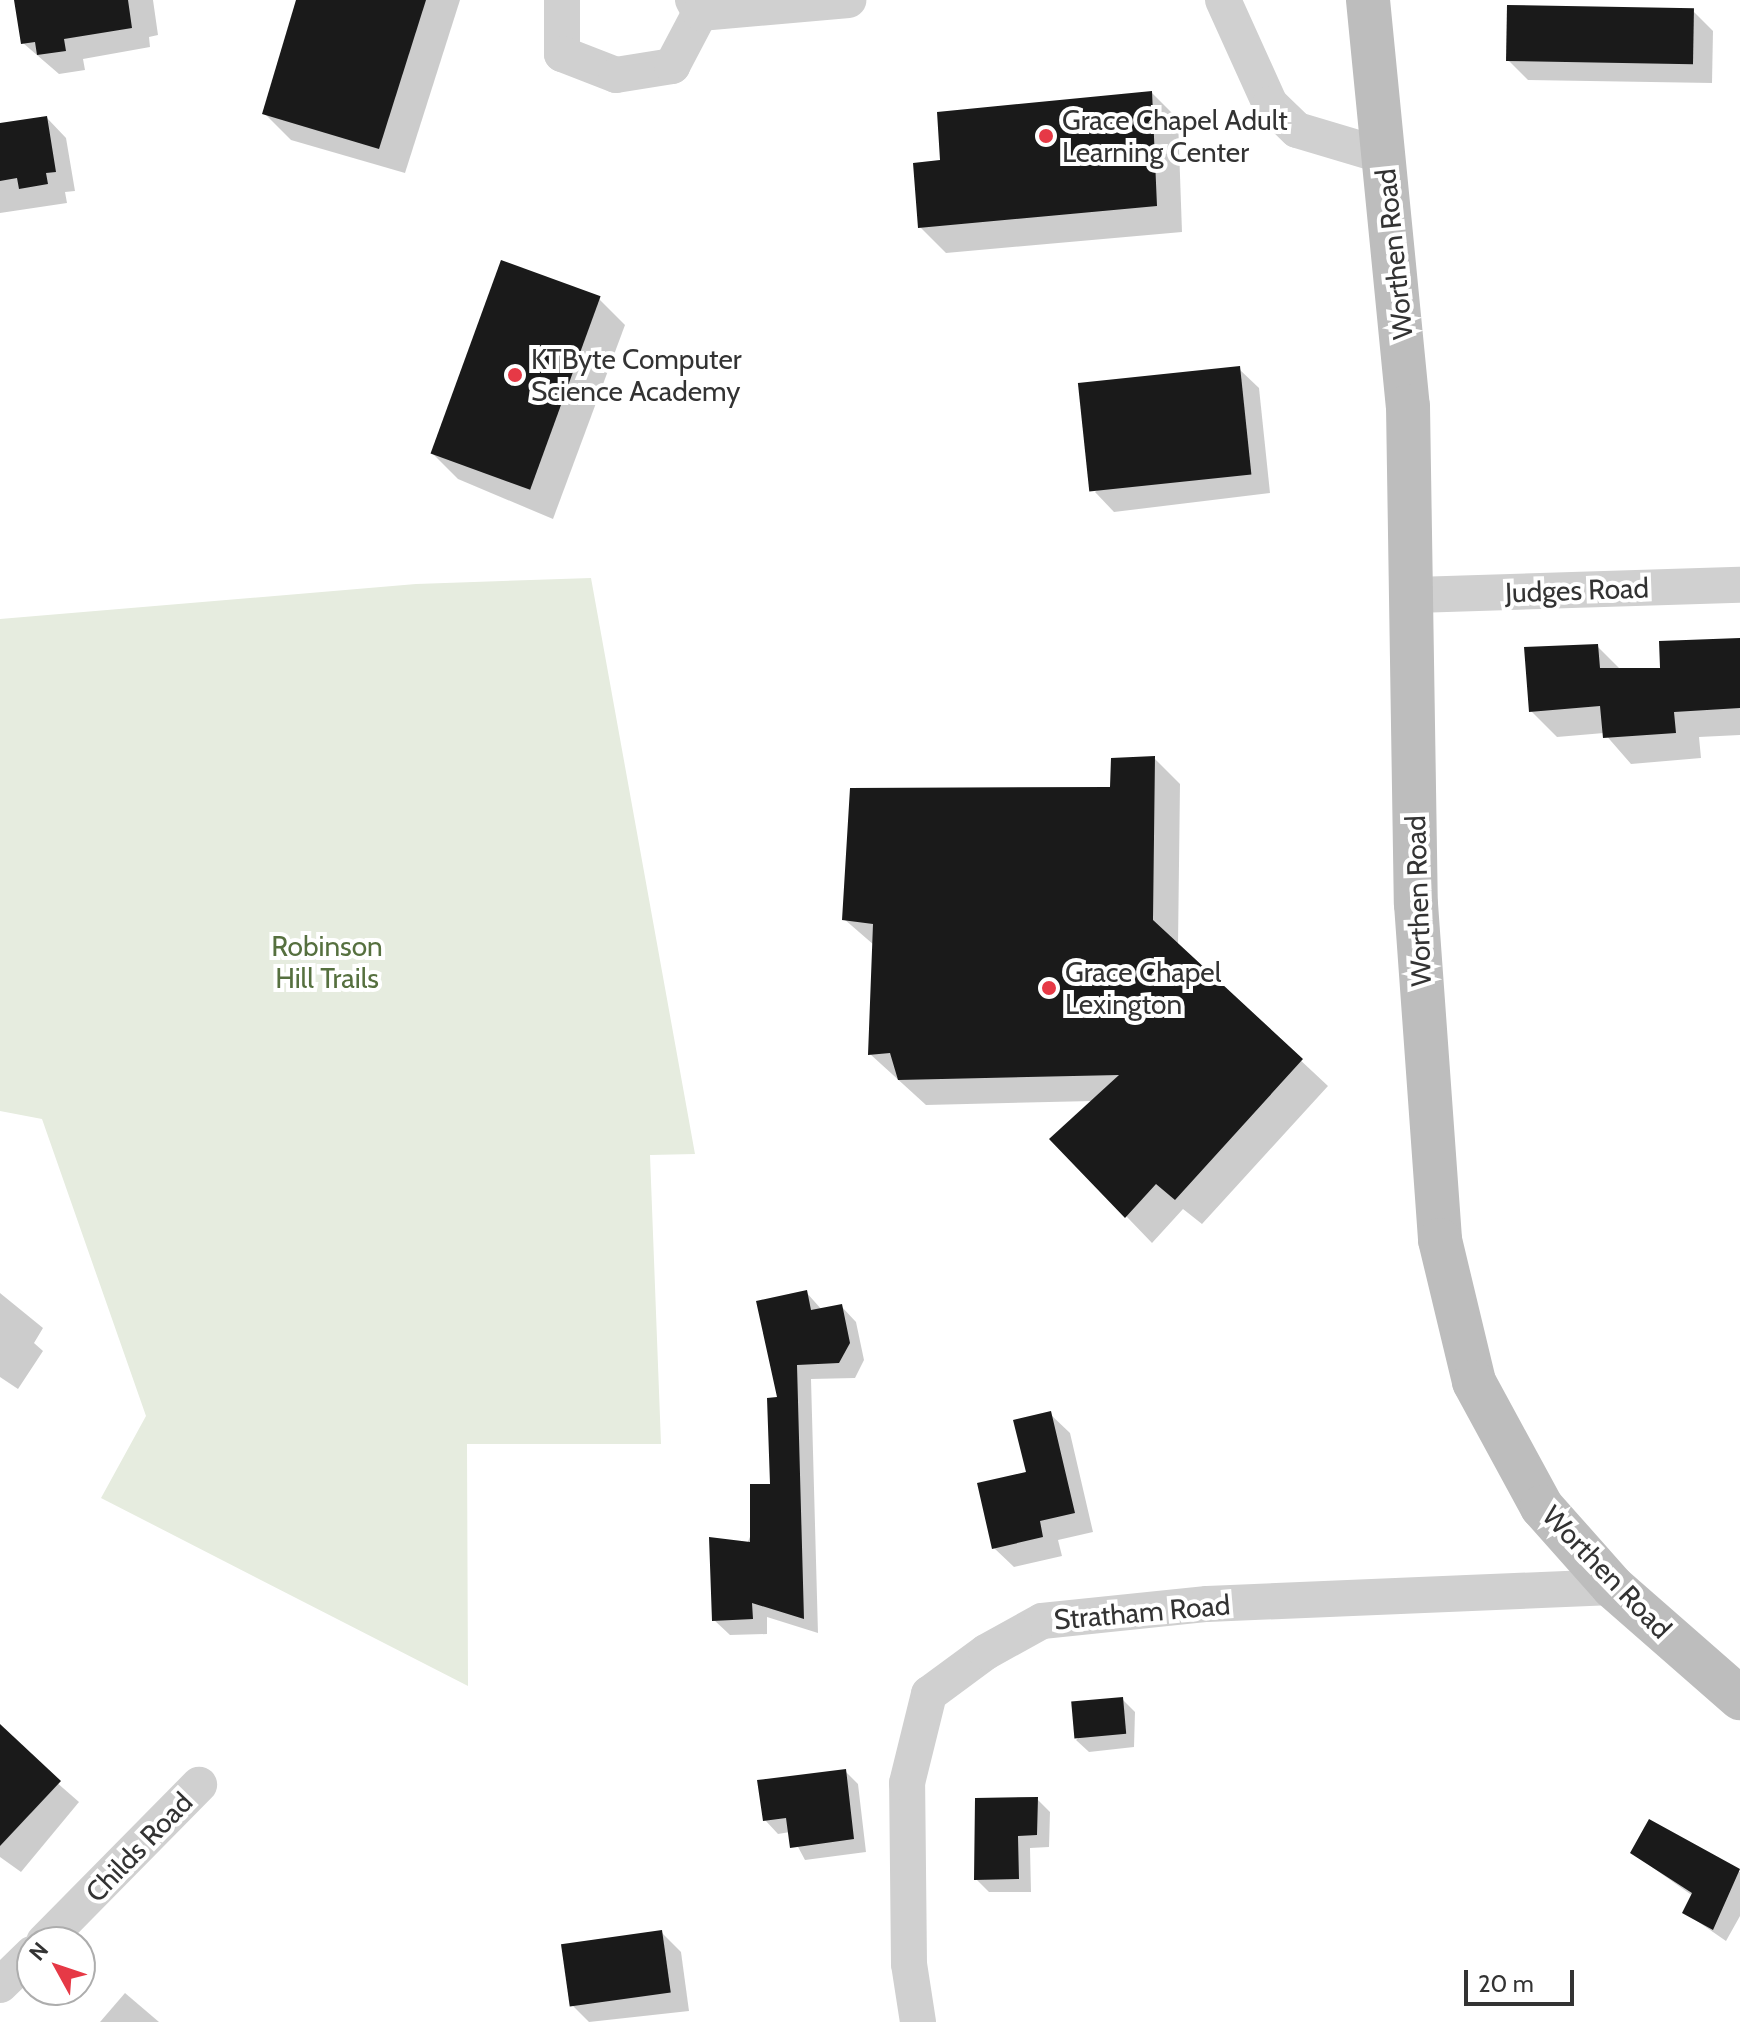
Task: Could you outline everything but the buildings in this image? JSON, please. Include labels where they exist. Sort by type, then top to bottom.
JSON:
[{"type":"main road","name":"Worthen Road","points":[[1368,0],[1404,343],[1415,595],[1416,904],[1440,1240],[1474,1382],[1542,1507],[1613,1587],[1740,1698]]},
{"type":"street","points":[[562,0],[562,54],[616,75],[672,66],[697,6],[848,0]]},
{"type":"street","points":[[1223,0],[1270,104],[1297,130],[1384,156]]},
{"type":"street","name":"Judges Road","points":[[1415,595],[1740,585]]},
{"type":"street","name":"Stratham Road","points":[[918,2022],[909,1964],[907,1783],[929,1694],[986,1652],[1057,1619],[1207,1604],[1613,1587]]},
{"type":"street","name":"Childs Road","points":[[60,1926],[199,1785]]},
{"type":"street","points":[[0,1985],[16,1970]]},
{"type":"green space","name":"Robinson Hill Trails","points":[[591,578],[695,1154],[650,1155],[661,1444],[467,1444],[468,1686],[101,1498],[146,1416],[42,1119],[0,1111],[0,619],[416,584]]},
{"type":"place","name":"Grace Chapel Adult Learning Center","points":[[1046,136]]},
{"type":"place","name":"KTByte Computer Science Academy","points":[[515,375]]},
{"type":"place","name":"Grace Chapel Lexington","points":[[1049,988]]}]
